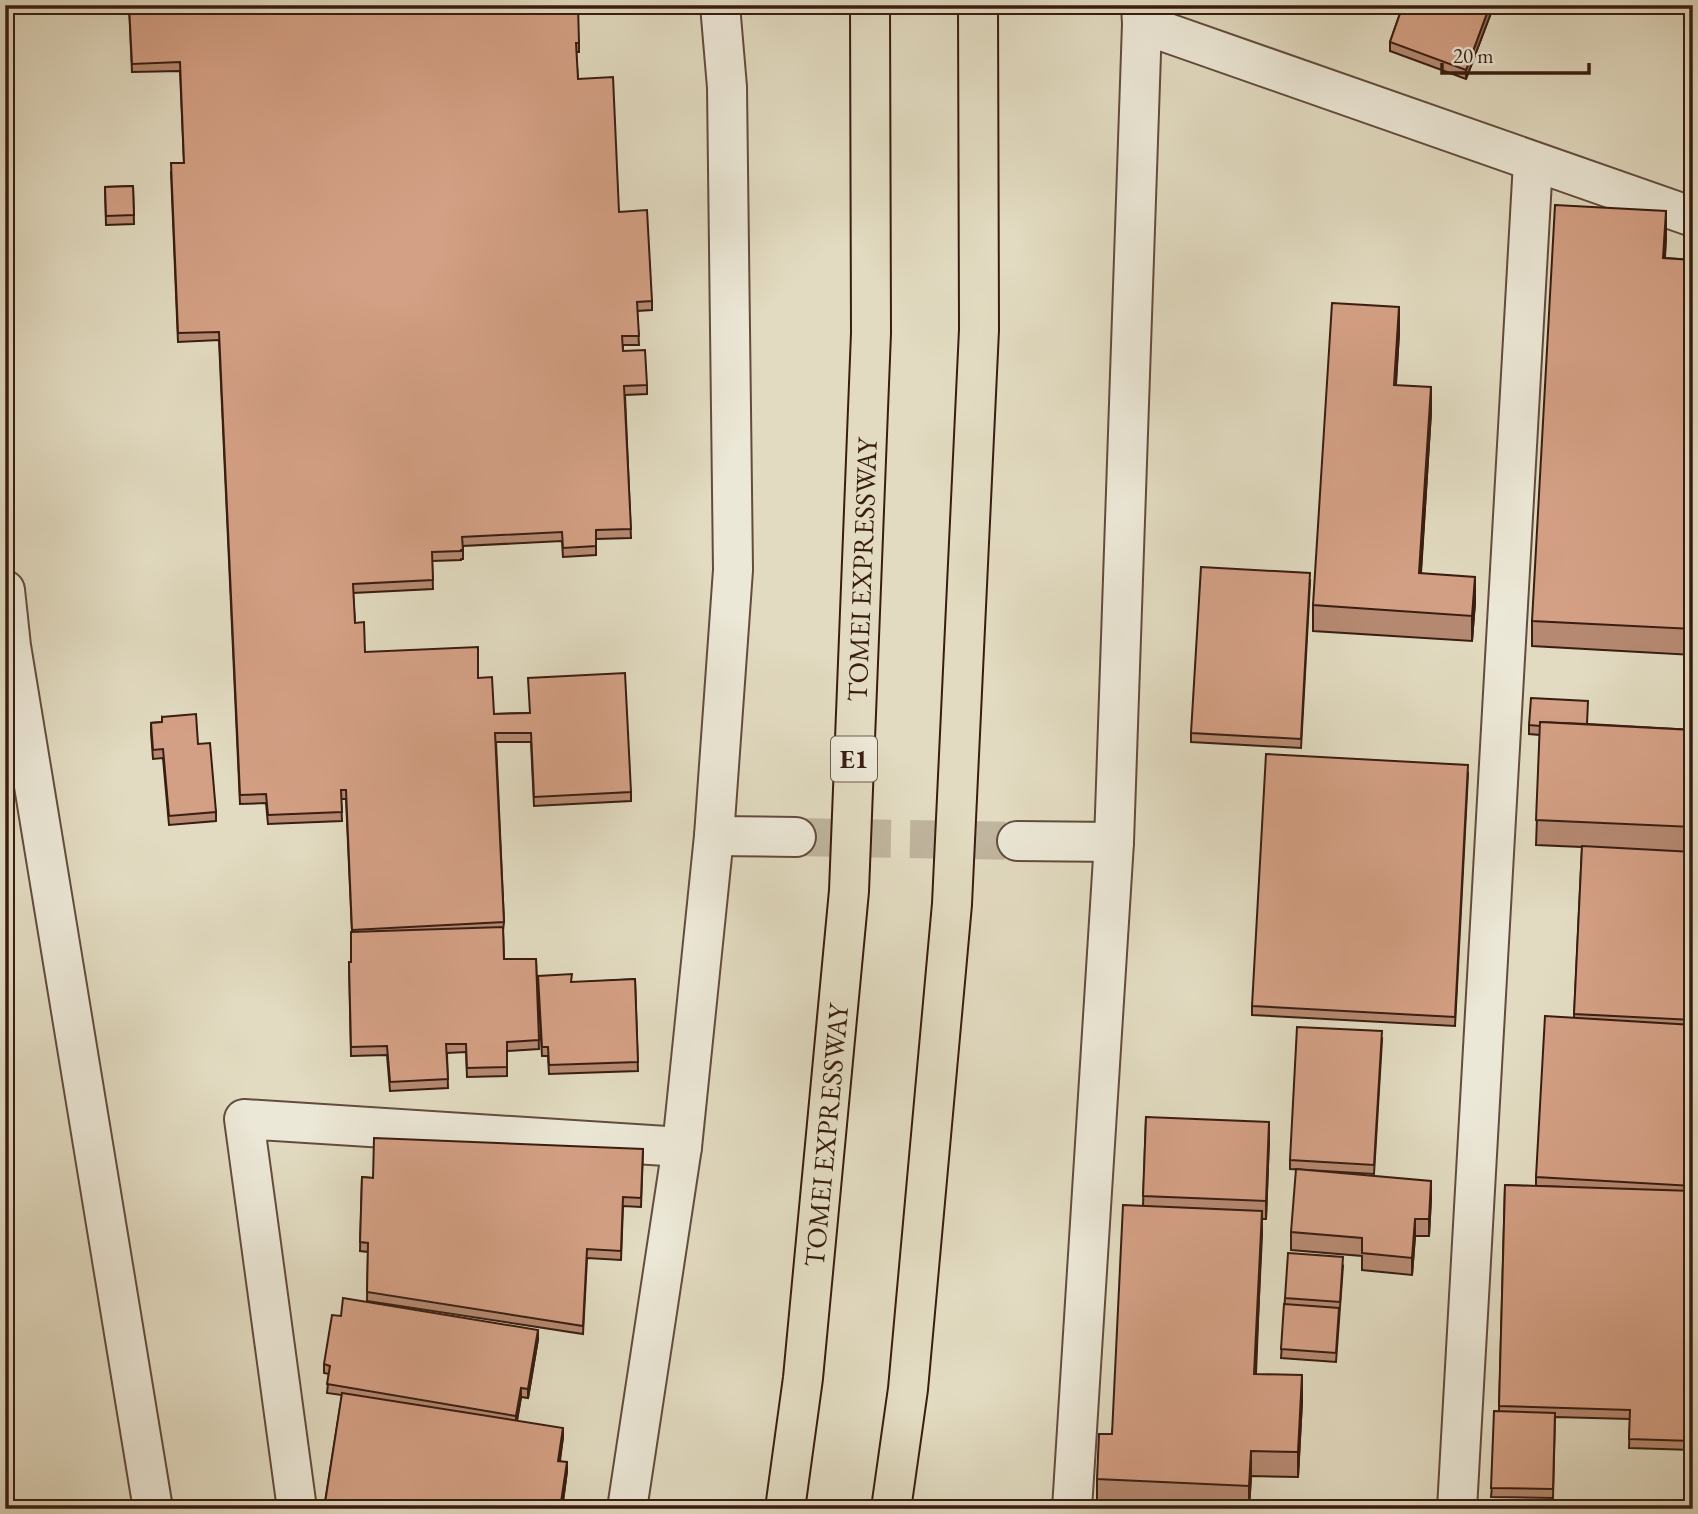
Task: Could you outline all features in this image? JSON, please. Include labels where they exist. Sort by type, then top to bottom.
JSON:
[{"type":"highway","name":"TOMEI EXPRESSWAY","points":[[785,1509],[803,1378],[849,891],[871,333],[870,5]]},
{"type":"highway","points":[[891,1509],[908,1389],[952,904],[979,330],[978,5]]},
{"type":"street","points":[[627,1509],[681,1147],[714,836],[733,570],[727,87],[720,5]]},
{"type":"street","points":[[1072,1509],[1114,842],[1141,15],[1533,162],[1693,217]]},
{"type":"street","points":[[1457,1509],[1533,162]]},
{"type":"street","points":[[5,590],[11,646],[153,1509]]},
{"type":"street","points":[[714,836],[796,837]]},
{"type":"street","points":[[1017,841],[1114,842]]},
{"type":"street","points":[[297,1509],[244,1119],[681,1147]]},
{"type":"building","points":[[129,5],[578,5],[578,79],[613,77],[619,212],[647,210],[652,301],[637,302],[639,336],[622,336],[623,351],[645,350],[647,385],[624,386],[631,529],[596,530],[596,546],[563,548],[562,532],[462,537],[461,551],[432,552],[433,580],[353,584],[355,623],[364,622],[365,652],[478,647],[478,678],[492,677],[494,714],[530,713],[528,678],[625,673],[631,792],[534,797],[531,733],[495,733],[504,922],[352,930],[346,790],[341,790],[342,812],[268,815],[266,794],[240,795],[219,332],[178,333],[171,163],[184,163],[180,62],[132,64]]},
{"type":"building","points":[[1403,5],[1490,5],[1466,70],[1390,42]]},
{"type":"building","points":[[133,186],[134,215],[106,216],[105,187]]},
{"type":"building","points":[[1555,205],[1666,211],[1663,258],[1693,260],[1693,629],[1532,621]]},
{"type":"building","points":[[1332,303],[1399,307],[1394,385],[1431,387],[1419,573],[1475,577],[1472,616],[1313,605]]},
{"type":"building","points":[[1201,567],[1310,573],[1301,739],[1191,733]]},
{"type":"building","points":[[1531,698],[1588,701],[1587,724],[1540,722],[1540,726],[1529,725]]},
{"type":"building","points":[[196,714],[198,744],[210,743],[216,812],[169,816],[163,749],[153,750],[151,723],[162,722],[162,717]]},
{"type":"building","points":[[1540,722],[1693,730],[1693,827],[1536,820]]},
{"type":"building","points":[[1266,754],[1468,765],[1455,1017],[1252,1006]]},
{"type":"building","points":[[1582,846],[1693,852],[1693,1020],[1574,1014]]},
{"type":"building","points":[[503,927],[504,959],[536,959],[539,1040],[507,1042],[507,1067],[467,1068],[466,1044],[446,1044],[448,1079],[390,1082],[387,1046],[351,1047],[351,932]]},
{"type":"building","points":[[572,974],[571,982],[635,979],[638,1062],[549,1065],[548,1047],[542,1047],[538,976]]},
{"type":"building","points":[[1545,1016],[1693,1025],[1693,1186],[1536,1177]]},
{"type":"building","points":[[1297,1027],[1382,1031],[1374,1165],[1290,1160]]},
{"type":"building","points":[[1146,1117],[1269,1122],[1266,1201],[1143,1196]]},
{"type":"building","points":[[374,1138],[643,1149],[641,1198],[623,1197],[621,1251],[587,1249],[583,1326],[367,1292],[368,1243],[360,1242],[362,1177],[373,1178]]},
{"type":"building","points":[[1296,1169],[1431,1181],[1429,1219],[1415,1219],[1412,1258],[1362,1253],[1362,1238],[1291,1232]]},
{"type":"building","points":[[1505,1185],[1693,1191],[1693,1441],[1629,1439],[1630,1410],[1499,1406]]},
{"type":"building","points":[[1123,1205],[1262,1211],[1254,1374],[1302,1375],[1298,1452],[1251,1451],[1249,1486],[1097,1479],[1099,1434],[1112,1434]]},
{"type":"building","points":[[1288,1253],[1343,1257],[1340,1302],[1285,1298]]},
{"type":"building","points":[[343,1298],[538,1330],[528,1389],[521,1388],[516,1416],[327,1384],[330,1366],[324,1364],[332,1315],[341,1316]]},
{"type":"building","points":[[1284,1304],[1339,1308],[1336,1353],[1281,1349]]},
{"type":"building","points":[[342,1393],[563,1428],[558,1461],[567,1462],[560,1509],[324,1509]]},
{"type":"building","points":[[1494,1411],[1555,1413],[1553,1489],[1491,1488]]},
{"type":"tunnel","points":[[796,837],[1017,841]]}]
